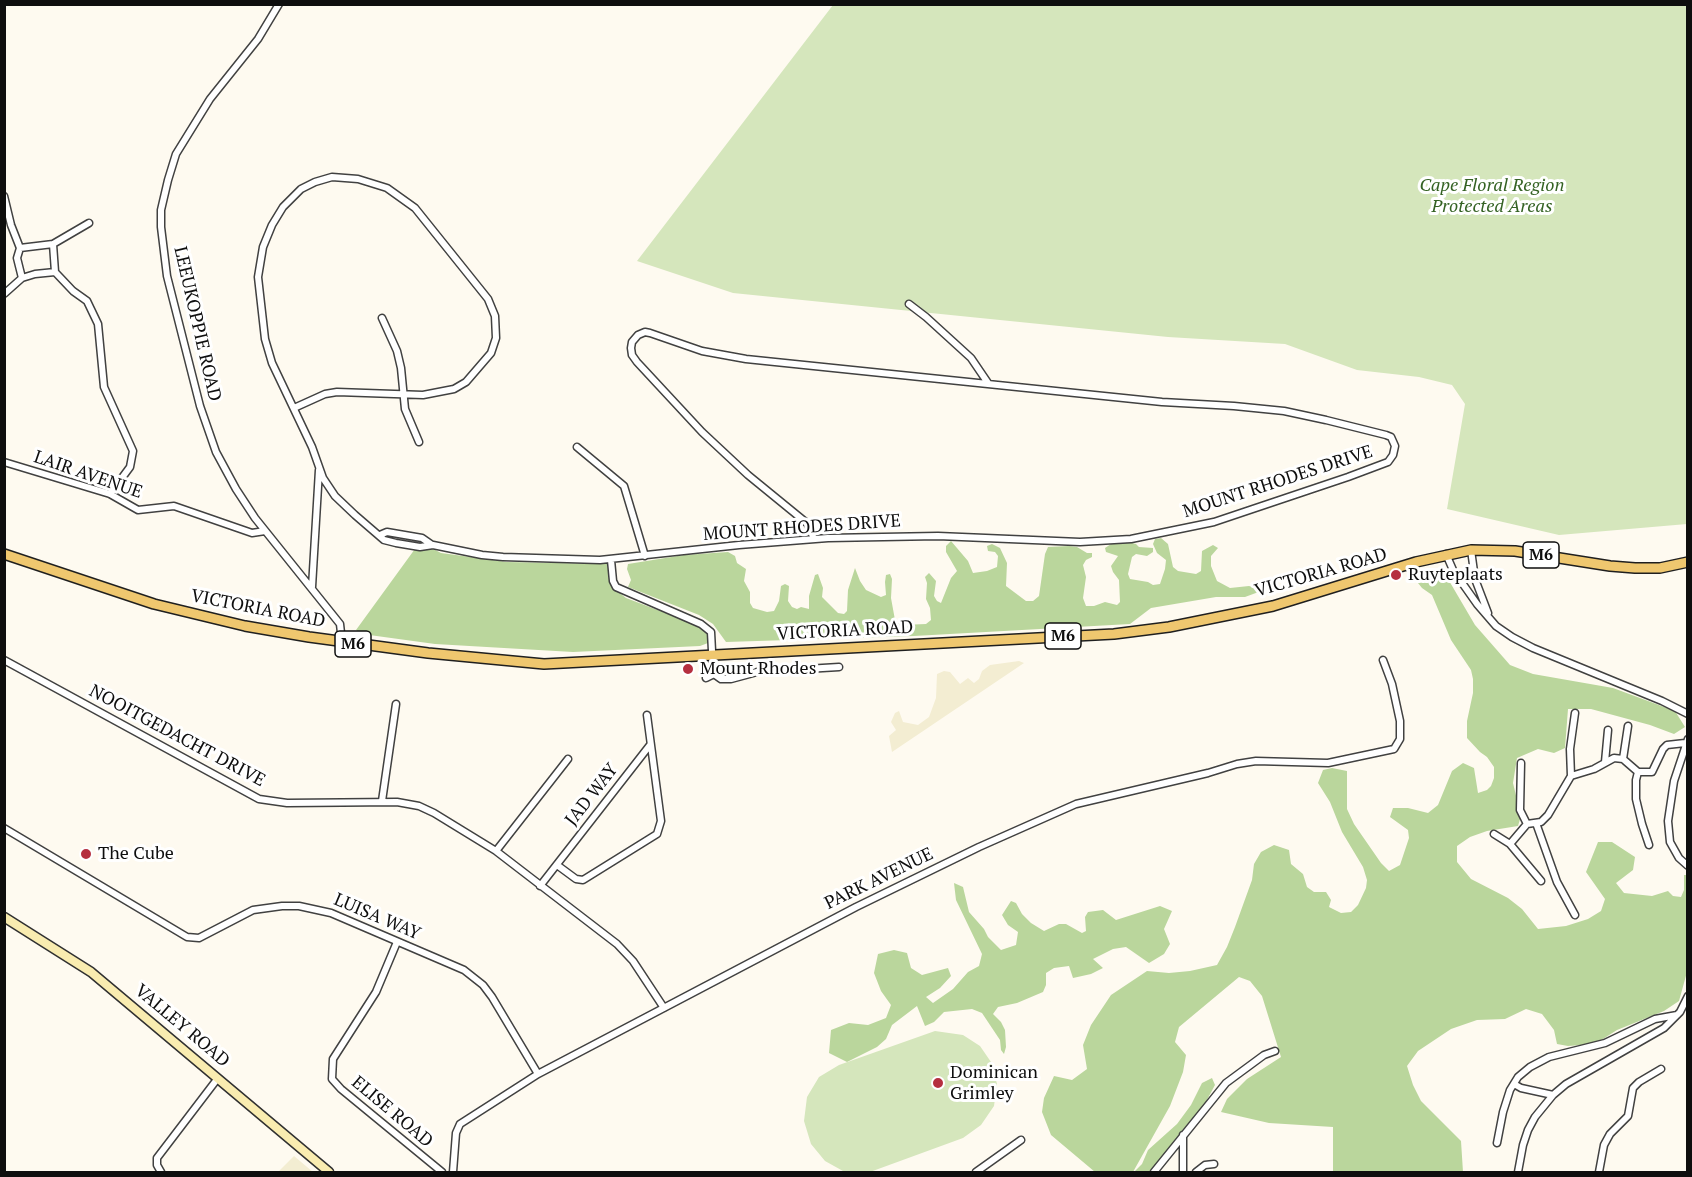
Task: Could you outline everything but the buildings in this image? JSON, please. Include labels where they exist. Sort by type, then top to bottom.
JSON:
[{"type":"main road","name":"VICTORIA ROAD","points":[[4,554],[154,604],[206,618],[342,642],[480,659],[544,663],[1114,634],[1169,627],[1273,606],[1446,554],[1471,550],[1515,551],[1610,567],[1660,568],[1688,562]]},
{"type":"street","name":"LEEUKOPPIE ROAD","points":[[279,4],[258,39],[210,99],[176,154],[161,210],[161,227],[167,276],[206,425],[216,452],[236,489],[265,531],[340,624],[342,642]]},
{"type":"street","points":[[294,408],[325,394],[337,392],[423,395],[454,389],[466,382],[491,353],[496,338],[495,316],[488,299],[415,208],[387,188],[358,179],[332,177],[315,182],[301,189],[283,207],[263,247],[258,277],[265,339],[272,363],[312,447],[319,470],[312,587]]},
{"type":"street","points":[[4,196],[10,225],[20,248],[17,258],[22,278]]},
{"type":"street","points":[[20,248],[53,244],[89,223]]},
{"type":"street","points":[[53,244],[55,272],[87,301],[93,312],[101,338],[104,387],[133,451],[130,467],[110,494]]},
{"type":"street","points":[[4,294],[22,278],[55,272]]},
{"type":"street","points":[[909,304],[971,358],[988,383]]},
{"type":"street","points":[[382,318],[397,351],[403,395],[410,424],[419,442]]},
{"type":"street","name":"MOUNT RHODES DRIVE","points":[[319,470],[335,496],[380,535],[387,532],[422,538],[433,545],[482,555],[611,560],[748,544],[814,539],[938,536],[1047,542],[1131,539],[1200,526],[1244,513],[1388,462],[1395,451],[1391,437],[1386,435],[1284,411],[1151,401],[746,359],[693,349],[645,332],[638,335],[632,342],[631,348],[632,355],[637,362],[702,432],[748,475],[808,524],[814,539]]},
{"type":"street","points":[[577,447],[624,486],[645,556]]},
{"type":"street","name":"LAIR AVENUE","points":[[4,462],[110,494],[138,510],[174,506],[252,533],[265,531]]},
{"type":"street","points":[[1471,550],[1475,579],[1491,620]]},
{"type":"street","points":[[1446,554],[1468,592],[1491,620],[1512,637],[1688,714]]},
{"type":"street","points":[[611,560],[613,581],[616,587],[706,628],[712,636],[714,674],[721,679],[757,672],[839,667]]},
{"type":"street","name":"NOOITGEDACHT DRIVE","points":[[4,660],[259,799],[286,803],[382,801],[419,806],[496,851],[627,953],[664,1008]]},
{"type":"street","name":"PARK AVENUE","points":[[453,1173],[456,1133],[460,1124],[538,1074],[856,907],[979,847],[1076,804],[1248,762],[1328,762],[1394,749],[1400,739],[1400,722],[1392,684],[1383,660]]},
{"type":"street","points":[[706,678],[714,674]]},
{"type":"street","points":[[382,801],[396,704]]},
{"type":"street","points":[[1510,844],[1527,824],[1536,823],[1548,815],[1570,776],[1570,749],[1575,713]]},
{"type":"street","points":[[557,865],[576,879],[583,880],[657,834],[661,821],[647,715]]},
{"type":"street","points":[[1623,759],[1628,726]]},
{"type":"street","points":[[1605,762],[1608,730]]},
{"type":"street","points":[[1570,776],[1594,769],[1614,758],[1623,759],[1638,772],[1652,772],[1667,745],[1686,741],[1668,807],[1668,832],[1673,848],[1688,866]]},
{"type":"street","name":"JAD WAY","points":[[540,886],[650,744]]},
{"type":"street","points":[[496,851],[568,759]]},
{"type":"street","points":[[1521,763],[1520,810],[1527,824]]},
{"type":"street","points":[[1638,772],[1635,788],[1636,799],[1649,845]]},
{"type":"street","points":[[1536,823],[1557,882],[1575,915]]},
{"type":"street","name":"LUISA WAY","points":[[4,828],[187,937],[199,938],[253,910],[299,906],[331,913],[464,970],[483,985],[538,1074]]},
{"type":"street","points":[[1494,834],[1510,844],[1541,881]]},
{"type":"street","name":"VALLEY ROAD","points":[[4,917],[91,972],[329,1173]]},
{"type":"street","name":"ELISE ROAD","points":[[397,942],[376,992],[333,1059],[332,1079],[442,1173]]},
{"type":"street","points":[[1518,1173],[1528,1130],[1535,1117],[1553,1095],[1566,1084],[1664,1028],[1677,1016],[1688,996]]},
{"type":"street","points":[[1497,1143],[1503,1112],[1514,1084],[1523,1073],[1543,1059],[1605,1043],[1655,1019],[1677,1016]]},
{"type":"street","points":[[1154,1173],[1229,1080],[1264,1055],[1275,1051]]},
{"type":"street","points":[[1599,1173],[1604,1145],[1610,1134],[1628,1116],[1633,1088],[1662,1069]]},
{"type":"street","points":[[161,1173],[157,1165],[157,1158],[218,1078]]},
{"type":"street","points":[[1514,1084],[1521,1088],[1553,1095]]},
{"type":"street","points":[[1183,1135],[1183,1173]]},
{"type":"street","points":[[976,1173],[1021,1140]]},
{"type":"street","points":[[1196,1173],[1204,1165],[1214,1164]]},
{"type":"shaded area","points":[[1019,661],[1024,663],[892,752],[889,736],[896,730],[891,722],[895,713],[899,711],[903,722],[918,725],[929,717],[936,698],[937,674],[944,671],[950,672],[960,684],[968,678],[974,683],[979,679],[982,671],[990,665]]},
{"type":"shaded area","points":[[294,1156],[313,1172],[278,1172]]},
{"type":"green space","name":"Cape Floral Region Protected Areas","points":[[833,5],[1687,5],[1687,524],[1559,535],[1447,509],[1465,404],[1452,385],[1419,377],[1357,370],[1285,344],[1168,337],[733,293],[637,261]]},
{"type":"green space","points":[[1161,538],[1168,544],[1173,567],[1178,571],[1196,574],[1201,571],[1202,551],[1213,545],[1218,548],[1211,556],[1211,566],[1217,581],[1230,588],[1249,586],[1264,590],[1245,597],[1216,597],[1151,608],[1130,624],[914,636],[726,642],[713,624],[699,615],[628,587],[631,580],[627,569],[628,564],[684,555],[728,552],[735,556],[737,563],[746,569],[744,581],[750,592],[750,603],[753,608],[767,612],[774,611],[779,601],[781,586],[785,584],[789,586],[788,601],[792,607],[809,609],[809,596],[815,575],[818,574],[823,588],[822,597],[838,613],[844,614],[847,611],[848,590],[855,568],[866,590],[881,597],[886,595],[886,575],[890,574],[895,620],[902,625],[926,624],[931,620],[930,608],[926,599],[925,577],[929,573],[936,581],[934,596],[941,603],[951,578],[957,571],[946,552],[946,546],[951,541],[968,561],[973,573],[997,567],[998,556],[995,552],[988,551],[987,546],[992,544],[1000,548],[1007,563],[1006,586],[1026,601],[1033,601],[1039,596],[1048,547],[1077,547],[1087,553],[1092,553],[1092,557],[1083,565],[1086,577],[1083,598],[1086,606],[1094,606],[1105,602],[1117,605],[1120,602],[1119,580],[1111,566],[1118,556],[1106,552],[1105,548],[1125,541],[1139,547],[1153,548],[1153,552],[1147,556],[1136,554],[1132,557],[1128,574],[1130,579],[1153,585],[1160,584],[1166,560],[1157,553],[1153,544],[1155,539]]},
{"type":"green space","points":[[420,542],[441,553],[507,562],[607,564],[611,586],[626,598],[697,625],[707,632],[708,643],[700,646],[573,652],[435,644],[362,634],[356,630]]},
{"type":"green space","points":[[1419,570],[1441,574],[1448,579],[1475,625],[1510,665],[1533,674],[1613,688],[1675,711],[1685,727],[1674,734],[1591,709],[1568,709],[1565,748],[1554,753],[1538,749],[1517,758],[1513,783],[1521,816],[1518,826],[1487,831],[1470,837],[1457,846],[1457,862],[1471,879],[1508,898],[1522,909],[1538,929],[1566,926],[1588,919],[1601,911],[1605,899],[1586,872],[1598,842],[1612,842],[1635,857],[1633,870],[1616,883],[1624,893],[1652,896],[1668,891],[1673,896],[1681,897],[1684,890],[1684,875],[1688,875],[1687,972],[1679,1001],[1664,1011],[1617,1030],[1595,1044],[1568,1046],[1557,1044],[1554,1030],[1542,1014],[1526,1009],[1505,1019],[1477,1020],[1451,1029],[1418,1051],[1407,1066],[1421,1101],[1461,1141],[1463,1172],[1333,1172],[1333,1127],[1269,1123],[1221,1112],[1227,1099],[1247,1079],[1281,1057],[1262,996],[1250,981],[1239,977],[1179,1027],[1175,1042],[1186,1055],[1183,1072],[1170,1106],[1133,1172],[1095,1172],[1051,1135],[1042,1112],[1044,1098],[1054,1076],[1072,1080],[1087,1069],[1083,1045],[1091,1025],[1111,995],[1147,971],[1169,973],[1217,965],[1235,927],[1252,880],[1254,864],[1261,852],[1274,845],[1289,850],[1291,864],[1303,874],[1307,887],[1314,892],[1326,892],[1331,900],[1329,907],[1341,913],[1351,912],[1358,905],[1367,880],[1363,867],[1342,832],[1330,802],[1318,783],[1323,770],[1332,768],[1347,771],[1347,809],[1354,824],[1389,871],[1400,865],[1409,838],[1408,830],[1390,817],[1393,808],[1408,808],[1428,813],[1438,805],[1452,771],[1463,763],[1474,768],[1478,793],[1491,786],[1494,767],[1467,738],[1467,721],[1473,693],[1471,670],[1451,640],[1432,595],[1414,578]]},
{"type":"green space","points":[[954,883],[963,887],[969,912],[1001,950],[1016,945],[1018,932],[1008,925],[1002,915],[1011,901],[1016,903],[1031,923],[1044,931],[1059,924],[1066,924],[1082,933],[1086,931],[1085,917],[1088,912],[1103,910],[1116,920],[1160,906],[1172,911],[1164,929],[1170,944],[1164,954],[1149,963],[1126,947],[1113,949],[1093,959],[1103,968],[1091,974],[1073,978],[1069,966],[1054,968],[1046,973],[1046,985],[1043,992],[1017,1003],[998,1007],[993,1014],[1005,1030],[1004,1054],[1000,1040],[982,1013],[972,1009],[944,1012],[934,1022],[925,1026],[917,1006],[892,1025],[886,1039],[877,1047],[847,1062],[829,1053],[831,1030],[849,1023],[868,1025],[886,1018],[891,1005],[881,991],[874,973],[878,954],[894,950],[907,953],[911,968],[922,975],[948,968],[951,976],[940,988],[926,997],[933,1003],[953,989],[968,972],[979,966],[982,954],[956,900]]},
{"type":"green space","points":[[935,1031],[963,1035],[980,1046],[991,1062],[997,1084],[994,1106],[981,1125],[963,1138],[870,1172],[843,1171],[825,1161],[811,1144],[804,1121],[807,1097],[819,1077],[839,1065]]},
{"type":"green space","points":[[1212,1078],[1215,1085],[1202,1109],[1175,1140],[1152,1172],[1134,1172],[1142,1164],[1148,1150],[1177,1124],[1191,1105],[1202,1083]]},
{"type":"place","name":"Ruyteplaats","points":[[1396,575]]},
{"type":"place","name":"Mount Rhodes","points":[[688,669]]},
{"type":"place","name":"The Cube","points":[[86,854]]},
{"type":"place","name":"Dominican Grimley","points":[[938,1083]]}]
